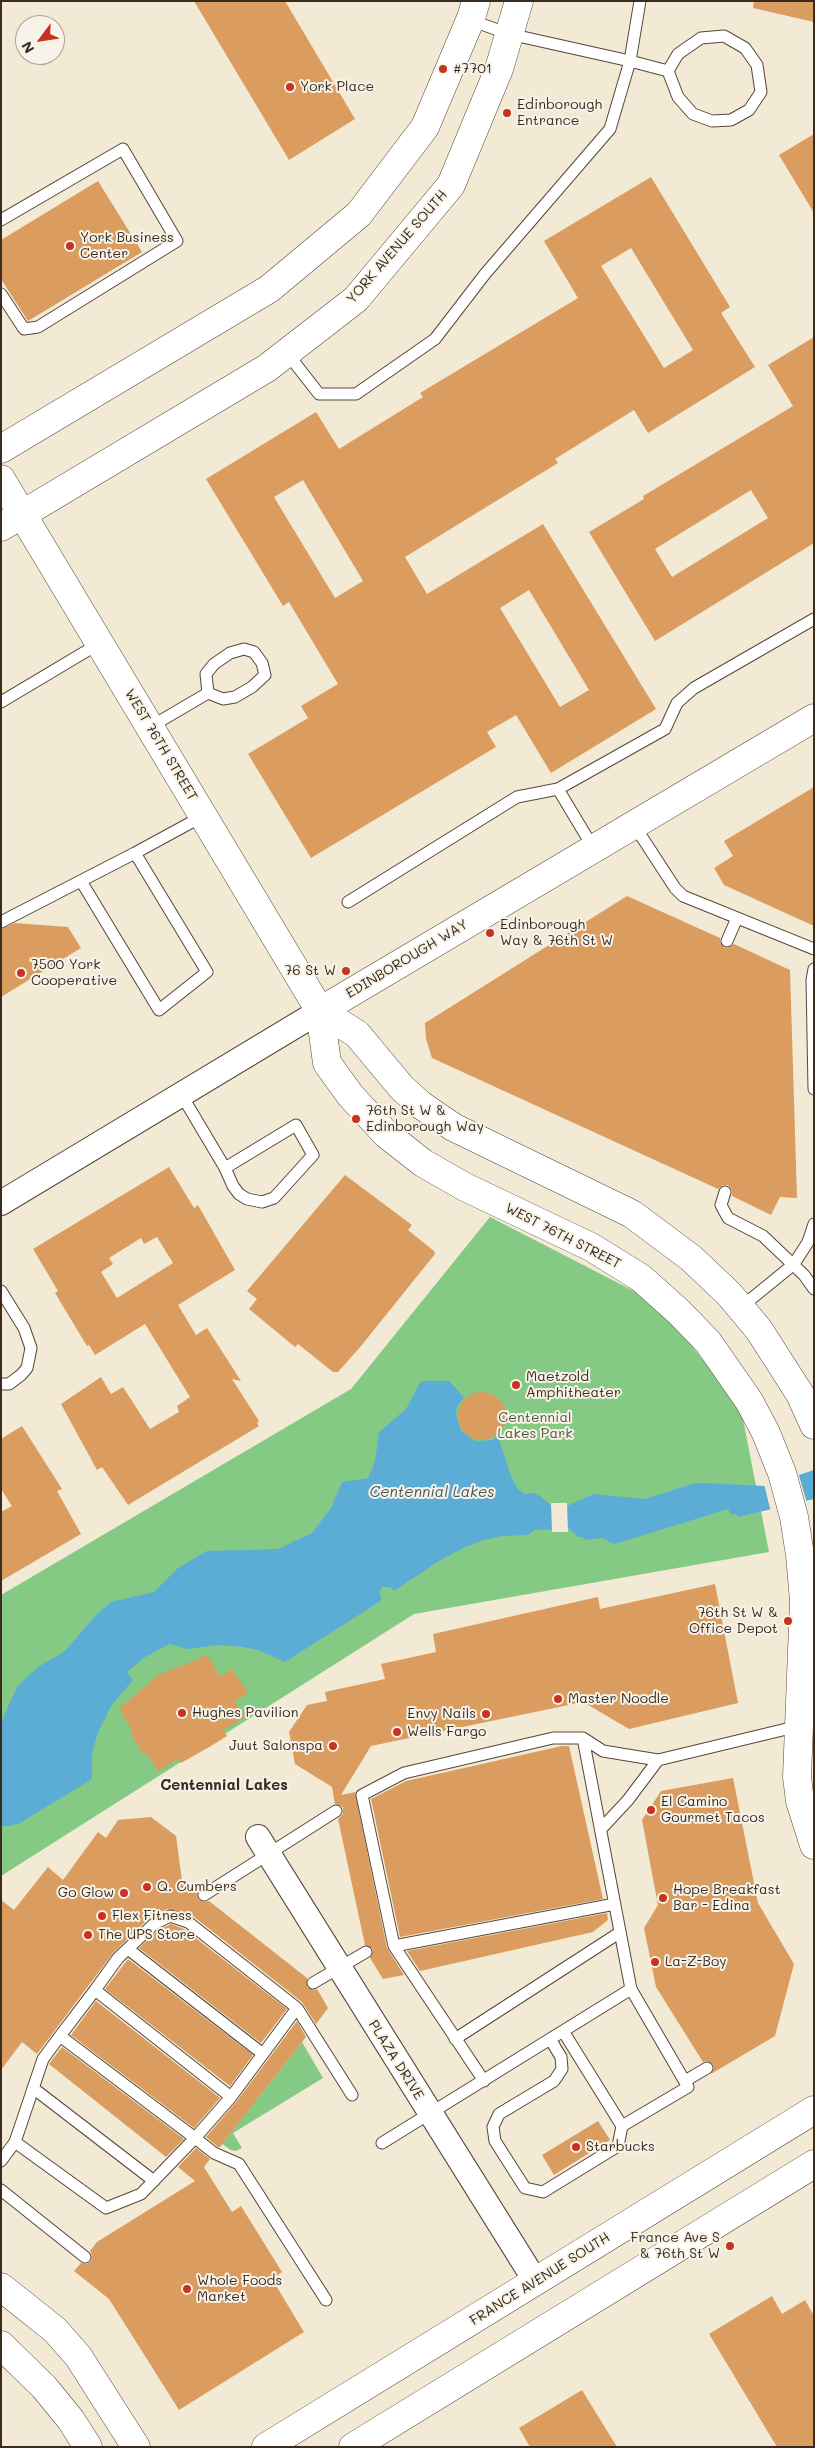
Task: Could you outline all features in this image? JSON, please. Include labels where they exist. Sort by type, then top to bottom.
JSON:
[{"type":"street","name":"YORK AVENUE SOUTH","points":[[12,521],[267,368],[356,299],[451,185],[499,69],[519,1]]},
{"type":"street","points":[[1,449],[269,289],[359,214],[425,127],[473,11]]},
{"type":"street","name":"WEST 76TH STREET","points":[[1,479],[12,521],[100,644],[320,1011],[327,1062],[350,1095],[386,1134],[423,1163],[465,1187],[591,1247],[641,1278],[692,1324],[730,1371],[762,1425],[777,1461],[794,1517],[804,1601],[806,1723],[797,1778],[800,1801],[814,1845]]},
{"type":"street","name":"EDINBOROUGH WAY","points":[[1,1203],[814,718]]},
{"type":"street","name":"WEST 76TH STREET","points":[[320,1011],[357,1034],[402,1088],[436,1116],[470,1137],[632,1214],[691,1258],[740,1308],[780,1361],[800,1394],[814,1425]]},
{"type":"street","name":"PLAZA DRIVE","points":[[263,1846],[536,2282]]},
{"type":"street","name":"FRANCE AVENUE SOUTH","points":[[266,2447],[814,2110]]},
{"type":"street","points":[[353,2447],[814,2164]]},
{"type":"street","points":[[1,2287],[28,2307],[61,2336],[100,2388],[136,2447]]},
{"type":"street","points":[[1,2345],[44,2387],[71,2420],[88,2447]]},
{"type":"lane","points":[[287,353],[319,394],[356,394],[435,339],[484,274],[610,129],[630,61],[640,1]]},
{"type":"lane","points":[[473,11],[510,34],[668,71]]},
{"type":"lane","points":[[724,36],[745,48],[757,65],[761,92],[749,110],[731,120],[712,121],[693,114],[683,103],[678,97],[668,71],[678,54],[701,38],[724,36]]},
{"type":"lane","points":[[1,220],[124,149],[177,241],[38,327],[24,329],[1,294]]},
{"type":"lane","points":[[348,902],[517,797],[558,789],[665,729],[677,704],[694,688],[814,619]]},
{"type":"lane","points":[[2,702],[100,644]]},
{"type":"lane","points":[[244,648],[254,652],[262,663],[265,675],[252,687],[235,697],[223,699],[208,693],[206,674],[214,664],[230,653],[244,648]]},
{"type":"lane","points":[[150,727],[208,693]]},
{"type":"lane","points":[[558,789],[594,849]]},
{"type":"lane","points":[[1,922],[203,816]]},
{"type":"lane","points":[[634,825],[675,888],[683,896],[814,949]]},
{"type":"lane","points":[[80,881],[159,1010],[207,972],[135,853]]},
{"type":"lane","points":[[727,941],[737,918]]},
{"type":"lane","points":[[814,969],[812,980],[814,1089]]},
{"type":"lane","points":[[182,1094],[239,1194],[256,1202],[268,1201],[279,1194],[313,1155],[296,1126],[225,1168]]},
{"type":"lane","points":[[725,1192],[721,1205],[728,1218],[763,1236],[794,1264],[814,1289]]},
{"type":"lane","points":[[740,1308],[794,1264],[808,1242],[814,1224]]},
{"type":"lane","points":[[1,1291],[24,1328],[31,1348],[27,1368],[9,1384],[1,1384]]},
{"type":"lane","points":[[484,2081],[394,1946],[362,1795],[404,1773],[553,1738],[582,1738],[603,1751],[658,1760],[806,1723]]},
{"type":"lane","points":[[582,1738],[631,1989],[688,2087],[622,2126]]},
{"type":"lane","points":[[601,1829],[628,1800],[658,1760]]},
{"type":"lane","points":[[204,1895],[263,1846],[336,1811]]},
{"type":"lane","points":[[394,1946],[615,1904]]},
{"type":"lane","points":[[1,2161],[16,2142],[43,2059],[94,1990],[128,1949],[154,1924],[170,1916],[188,1922],[297,2008],[352,2095]]},
{"type":"lane","points":[[455,2039],[619,1933]]},
{"type":"lane","points":[[128,1949],[263,2054]]},
{"type":"lane","points":[[313,1983],[366,1952]]},
{"type":"lane","points":[[382,2143],[631,1989]]},
{"type":"lane","points":[[94,1990],[231,2097]]},
{"type":"lane","points":[[16,2142],[106,2208],[141,2194],[231,2097],[297,2008]]},
{"type":"lane","points":[[550,2039],[561,2057],[562,2069],[554,2081],[499,2114],[492,2127],[495,2142],[525,2188],[543,2192],[618,2146],[622,2126],[563,2032]]},
{"type":"lane","points":[[60,2036],[214,2153],[239,2164],[326,2300]]},
{"type":"lane","points":[[685,2081],[707,2068]]},
{"type":"lane","points":[[33,2088],[154,2181]]},
{"type":"lane","points":[[1,2190],[85,2257]]},
{"type":"green space","name":"Centennial Lakes Park","points":[[490,1217],[659,1304],[741,1409],[769,1552],[414,1614],[1,1876],[1,1595],[351,1389]]},
{"type":"green space","points":[[302,2042],[323,2078],[233,2133],[242,2148],[236,2151],[231,2150],[222,2144]]},
{"type":"water","name":"Centennial Lakes","points":[[421,1381],[449,1381],[464,1398],[457,1406],[456,1415],[461,1431],[476,1441],[492,1440],[498,1436],[511,1476],[518,1489],[525,1494],[533,1493],[540,1496],[552,1506],[567,1506],[594,1494],[645,1499],[692,1484],[765,1486],[814,1470],[814,1499],[738,1517],[736,1513],[731,1515],[728,1509],[615,1544],[602,1538],[585,1540],[583,1537],[578,1537],[570,1529],[534,1530],[528,1535],[502,1536],[484,1540],[465,1547],[439,1561],[394,1591],[390,1587],[382,1587],[379,1592],[382,1600],[285,1662],[258,1650],[243,1647],[217,1645],[187,1649],[170,1644],[145,1657],[127,1672],[133,1680],[111,1706],[97,1735],[92,1755],[92,1779],[20,1823],[1,1826],[1,1722],[17,1687],[41,1665],[64,1652],[96,1615],[111,1602],[154,1592],[178,1568],[207,1551],[278,1549],[312,1533],[331,1508],[342,1482],[368,1478],[375,1462],[379,1432],[406,1409]]},
{"type":"pier","points":[[798,1472],[807,1503],[771,1512],[764,1484]]},
{"type":"pier","points":[[551,1503],[567,1503],[568,1532],[552,1532]]},
{"type":"building","name":"York Place","points":[[194,1],[285,1],[355,119],[289,160]]},
{"type":"building","points":[[754,1],[814,1],[814,22],[753,8]]},
{"type":"building","points":[[814,134],[814,213],[779,155]]},
{"type":"building","points":[[651,177],[730,307],[721,313],[755,367],[648,433],[634,410],[555,459],[558,463],[405,557],[427,594],[543,524],[656,709],[551,773],[516,715],[487,732],[496,747],[311,858],[248,754],[308,718],[301,706],[338,684],[289,602],[283,606],[206,479],[316,412],[339,449],[423,397],[420,393],[578,298],[544,241]],"holes":[[[631,248],[693,350],[664,368],[601,266]],[[303,480],[363,581],[335,598],[274,497]],[[529,590],[589,690],[560,707],[500,608]]]},
{"type":"building","name":"York Business Center","points":[[98,181],[142,252],[28,321],[1,279],[1,240]]},
{"type":"building","points":[[814,337],[814,543],[655,641],[589,532],[644,499],[643,496],[793,406],[768,365]],"holes":[[[751,490],[768,518],[672,577],[655,549]]]},
{"type":"building","points":[[814,787],[814,926],[724,885],[714,868],[733,856],[724,841]]},
{"type":"building","points":[[627,896],[720,938],[724,948],[734,944],[790,970],[797,1198],[780,1197],[771,1215],[732,1196],[732,1190],[728,1185],[723,1185],[718,1189],[432,1058],[426,1039],[425,1023]]},
{"type":"building","name":"7500 York Cooperative","points":[[15,923],[68,927],[81,948],[1,997],[1,929]]},
{"type":"building","points":[[169,1167],[194,1208],[198,1205],[235,1270],[178,1305],[196,1335],[207,1328],[241,1381],[232,1379],[259,1421],[257,1423],[259,1426],[128,1505],[102,1467],[97,1470],[61,1404],[101,1377],[111,1394],[123,1387],[150,1429],[179,1412],[177,1406],[190,1397],[145,1324],[95,1355],[89,1345],[87,1346],[55,1293],[58,1291],[33,1249]],"holes":[[[157,1237],[173,1263],[117,1298],[101,1272],[113,1264],[109,1258],[141,1238],[144,1244]]]},
{"type":"building","points":[[345,1175],[412,1225],[408,1230],[434,1251],[435,1254],[361,1346],[338,1372],[333,1372],[298,1344],[295,1347],[249,1309],[257,1299],[247,1291]]},
{"type":"building","name":"Maetzold Amphitheater","points":[[482,1392],[491,1394],[499,1399],[504,1407],[506,1416],[504,1425],[499,1433],[491,1438],[482,1440],[473,1438],[465,1433],[460,1425],[458,1416],[460,1407],[465,1399],[473,1394]]},
{"type":"building","points":[[22,1426],[62,1489],[57,1491],[81,1534],[1,1581],[1,1512],[12,1506],[1,1489],[1,1439]]},
{"type":"building","points":[[715,1584],[738,1703],[629,1729],[583,1702],[371,1746],[341,1795],[355,1792],[387,1948],[404,1975],[383,1979],[370,1958],[373,1949],[365,1945],[338,1819],[343,1814],[343,1807],[335,1804],[332,1787],[295,1764],[289,1732],[307,1705],[327,1701],[325,1692],[385,1679],[381,1664],[436,1652],[433,1634],[598,1597],[600,1609]]},
{"type":"building","name":"Hughes Pavilion","points":[[207,1655],[220,1676],[232,1669],[248,1693],[235,1701],[245,1717],[223,1730],[227,1736],[211,1746],[181,1763],[178,1759],[158,1771],[147,1754],[144,1756],[130,1733],[133,1732],[119,1709],[158,1675]]},
{"type":"building","points":[[569,1746],[603,1899],[400,1937],[371,1799],[406,1781]]},
{"type":"building","points":[[733,1778],[758,1903],[794,1964],[775,2036],[711,2074],[714,2068],[713,2064],[707,2061],[703,2062],[656,1987],[644,1928],[658,1905],[642,1820],[661,1791]]},
{"type":"building","points":[[151,1817],[176,1836],[182,1880],[197,1891],[198,1899],[204,1902],[209,1901],[307,1978],[307,1987],[313,1990],[317,1989],[328,2008],[316,2024],[302,2002],[193,1916],[167,1909],[149,1918],[113,1953],[37,2054],[22,2042],[1,2070],[1,1900],[14,1910],[48,1867],[63,1880],[98,1832],[106,1838],[118,1820]]},
{"type":"building","points":[[607,1913],[608,1920],[593,1932],[420,1971],[407,1951]]},
{"type":"building","points":[[171,1924],[184,1929],[287,2009],[261,2043],[139,1948],[158,1930]]},
{"type":"building","points":[[128,1959],[253,2055],[230,2086],[105,1989]]},
{"type":"building","points":[[96,2001],[220,2098],[194,2128],[71,2035]]},
{"type":"building","points":[[297,2021],[306,2037],[220,2147],[218,2147],[206,2137],[237,2101]]},
{"type":"building","points":[[62,2047],[184,2139],[166,2157],[49,2064]]},
{"type":"building","name":"Starbucks","points":[[598,2121],[610,2140],[554,2175],[542,2155]]},
{"type":"building","name":"Whole Foods Market","points":[[196,2148],[210,2159],[204,2167],[232,2212],[241,2206],[282,2272],[272,2279],[304,2332],[179,2410],[109,2299],[74,2271],[81,2263],[87,2264],[91,2261],[92,2255],[90,2251],[97,2242],[195,2181],[178,2167]]},
{"type":"building","points":[[772,2296],[782,2314],[805,2300],[814,2316],[814,2447],[777,2447],[709,2334]]},
{"type":"building","points":[[582,2390],[617,2447],[530,2447],[519,2428]]},
{"type":"place","name":"#7701","points":[[443,69]]},
{"type":"place","name":"York Place","points":[[290,87]]},
{"type":"place","name":"Edinborough Entrance","points":[[507,113]]},
{"type":"place","name":"York Business Center","points":[[70,246]]},
{"type":"place","name":"Edinborough Way & 76th St W","points":[[490,933]]},
{"type":"place","name":"76 St W","points":[[346,971]]},
{"type":"place","name":"7500 York Cooperative","points":[[21,973]]},
{"type":"place","name":"76th St W & Edinborough Way","points":[[356,1119]]},
{"type":"place","name":"Maetzold Amphitheater","points":[[516,1385]]},
{"type":"place","name":"76th St W & Office Depot","points":[[788,1621]]},
{"type":"place","name":"Master Noodle","points":[[558,1699]]},
{"type":"place","name":"Hughes Pavilion","points":[[182,1713]]},
{"type":"place","name":"Envy Nails","points":[[486,1714]]},
{"type":"place","name":"Wells Fargo","points":[[397,1732]]},
{"type":"place","name":"Juut Salonspa","points":[[333,1746]]},
{"type":"place","name":"El Camino Gourmet Tacos","points":[[651,1810]]},
{"type":"place","name":"Q. Cumbers","points":[[147,1887]]},
{"type":"place","name":"Go Glow","points":[[124,1893]]},
{"type":"place","name":"Hope Breakfast Bar - Edina","points":[[663,1898]]},
{"type":"place","name":"Flex Fitness","points":[[102,1916]]},
{"type":"place","name":"The UPS Store","points":[[88,1935]]},
{"type":"place","name":"La-Z-Boy","points":[[655,1962]]},
{"type":"place","name":"Starbucks","points":[[576,2147]]},
{"type":"place","name":"France Ave S & 76th St W","points":[[730,2246]]},
{"type":"place","name":"Whole Foods Market","points":[[187,2289]]},
{"type":"district","name":"Centennial Lakes","points":[[224,1785]]}]
